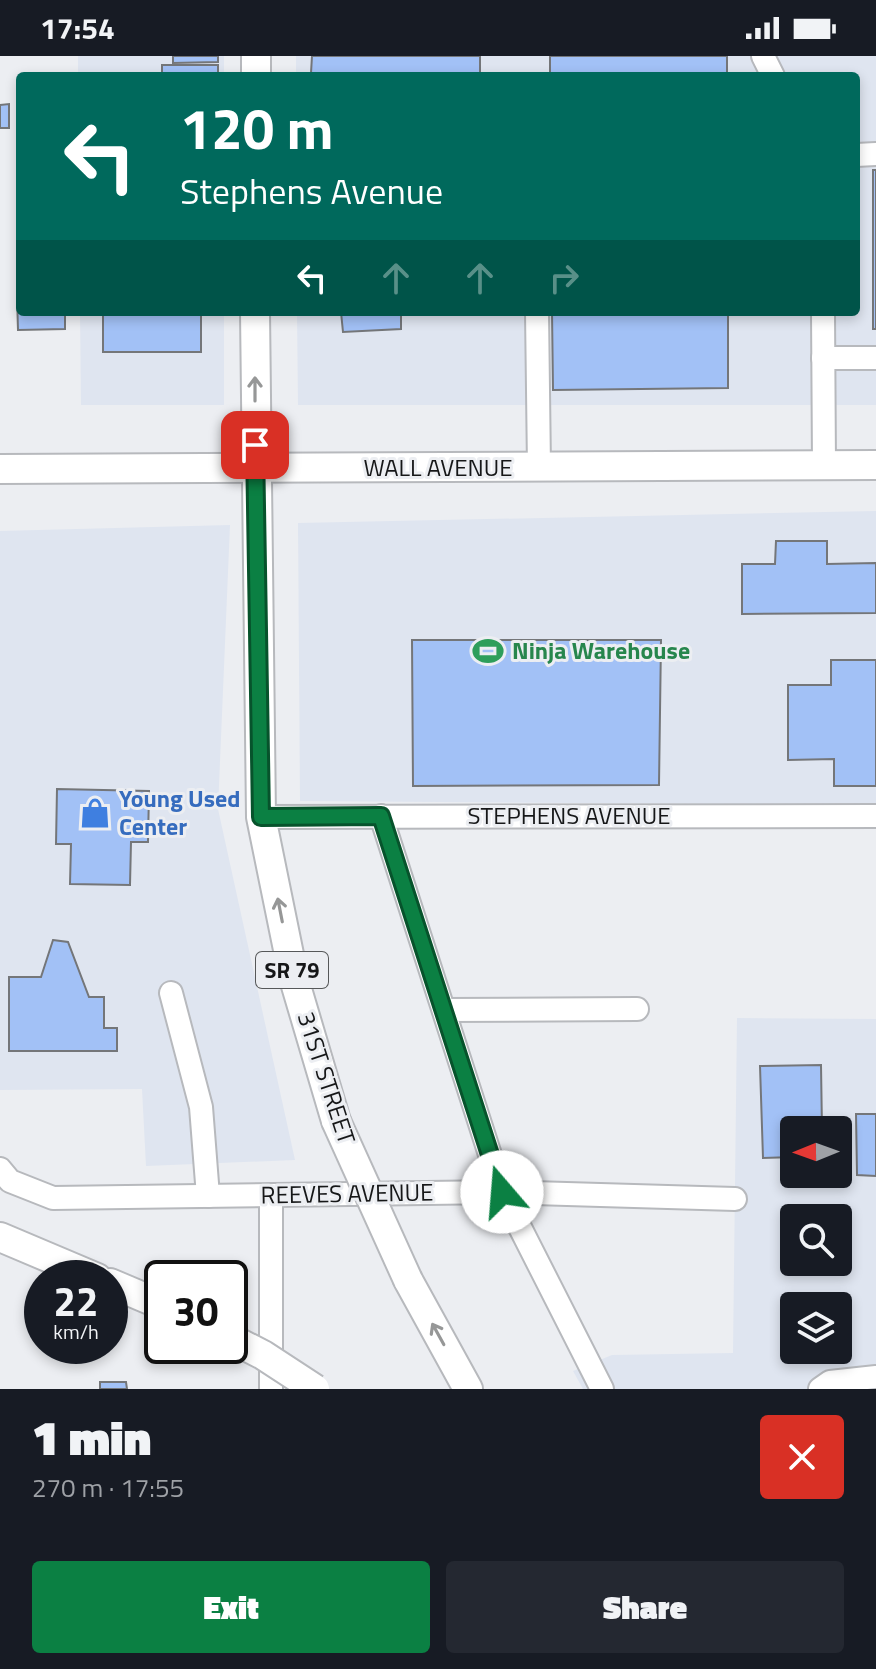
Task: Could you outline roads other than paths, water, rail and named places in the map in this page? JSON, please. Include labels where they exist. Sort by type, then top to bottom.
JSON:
[{"type":"main road","name":"31ST STREET","points":[[255,316],[261,817],[294,979],[336,1121],[408,1280],[468,1389]]},
{"type":"main road","name":"WALL AVENUE","points":[[0,469],[876,465]]},
{"type":"main road","points":[[0,1237],[54,1260]]},
{"type":"main road","points":[[248,1347],[315,1389]]},
{"type":"street","points":[[537,316],[539,468]]},
{"type":"street","points":[[823,316],[824,465]]},
{"type":"street","points":[[823,358],[876,358]]},
{"type":"street","points":[[381,816],[502,1192],[602,1389]]},
{"type":"street","name":"STEPHENS AVENUE","points":[[261,817],[876,816]]},
{"type":"street","points":[[171,993],[201,1107],[208,1196]]},
{"type":"street","points":[[444,1010],[637,1009]]},
{"type":"street","name":"REEVES AVENUE","points":[[5,1175],[53,1198],[502,1192],[735,1199]]},
{"type":"street","points":[[271,1195],[271,1389]]},
{"type":"street","points":[[820,1389],[830,1382],[876,1377]]},
{"type":"place","name":"Ninja Warehouse","points":[[488,651]]},
{"type":"place","name":"Young Used Center","points":[[95,813]]}]
